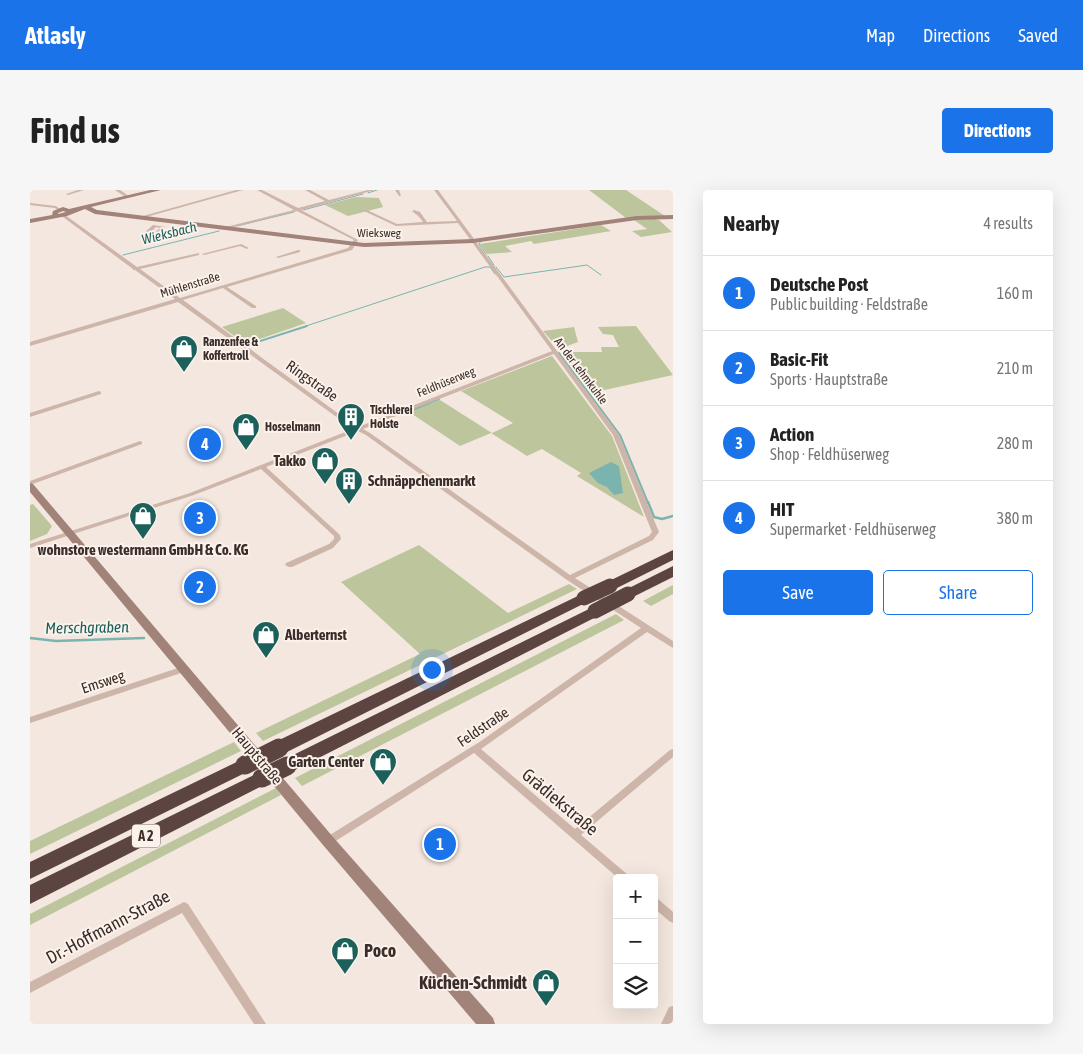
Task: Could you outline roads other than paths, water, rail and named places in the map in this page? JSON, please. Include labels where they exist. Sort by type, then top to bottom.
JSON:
[{"type":"highway","name":"A 2","points":[[30,895],[287,766],[589,604],[610,586],[673,554]]},
{"type":"highway","name":"A 2","points":[[30,871],[279,748],[589,604],[628,594],[673,571]]},
{"type":"street","points":[[68,194],[82,190]]},
{"type":"street","points":[[117,190],[128,197]]},
{"type":"street","points":[[30,221],[57,212],[158,190]]},
{"type":"street","points":[[138,218],[241,190]]},
{"type":"street","points":[[259,190],[356,240],[355,244]]},
{"type":"street","points":[[307,190],[329,202]]},
{"type":"street","points":[[357,190],[363,193]]},
{"type":"street","points":[[228,228],[373,190]]},
{"type":"street","points":[[397,190],[400,195]]},
{"type":"street","name":"An der Lehmkuhle","points":[[436,190],[616,435],[653,523],[656,532],[651,538],[570,578]]},
{"type":"street","points":[[30,204],[56,207],[57,212],[64,216],[70,214],[71,210]]},
{"type":"street","name":"Wieksweg","points":[[86,207],[95,212],[138,218],[355,244],[473,241],[637,218],[673,217]]},
{"type":"street","points":[[366,211],[396,225],[459,222]]},
{"type":"street","points":[[414,211],[419,213],[426,224]]},
{"type":"street","name":"Ringstraße","points":[[64,216],[357,429],[570,578],[673,645]]},
{"type":"street","points":[[159,227],[166,221]]},
{"type":"street","name":"Mühlenstraße","points":[[30,344],[350,249],[355,244]]},
{"type":"street","points":[[135,269],[241,245],[247,248]]},
{"type":"street","points":[[278,256],[298,251]]},
{"type":"street","points":[[288,253],[304,262]]},
{"type":"street","points":[[223,286],[254,307]]},
{"type":"street","name":"Feldhüserweg","points":[[30,546],[192,494],[555,352]]},
{"type":"street","points":[[30,415],[99,393]]},
{"type":"street","points":[[30,482],[140,443]]},
{"type":"street","points":[[262,467],[337,534],[338,540],[332,546],[289,565]]},
{"type":"street","name":"Hauptstraße","points":[[30,487],[72,534],[328,840],[487,1024]]},
{"type":"street","name":"Feldstraße","points":[[328,840],[475,749],[647,628]]},
{"type":"street","name":"Emsweg","points":[[30,720],[184,669]]},
{"type":"street","name":"Grädiekstraße","points":[[475,749],[620,874]]},
{"type":"street","points":[[574,834],[673,752]]},
{"type":"street","points":[[658,905],[673,918]]},
{"type":"street","name":"Dr.-Hoffmann-Straße","points":[[30,988],[184,906],[260,1024]]},
{"type":"street","points":[[667,1024],[673,1012]]},
{"type":"water","points":[[611,462],[619,466],[623,493],[614,495],[607,487],[598,483],[589,473]]},
{"type":"waterway","name":"Wieksbach","points":[[368,193],[377,190]]},
{"type":"waterway","name":"Wieksbach","points":[[303,210],[363,194]]},
{"type":"waterway","name":"Wieksbach","points":[[237,226],[294,212]]},
{"type":"waterway","name":"Wieksbach","points":[[123,255],[219,231]]},
{"type":"waterway","points":[[481,241],[479,244],[486,254]]},
{"type":"waterway","points":[[488,256],[494,265]]},
{"type":"waterway","points":[[496,267],[504,277],[587,265],[601,275]]},
{"type":"waterway","points":[[303,327],[485,267],[490,267],[495,274]]},
{"type":"waterway","points":[[251,344],[307,326]]},
{"type":"waterway","points":[[559,353],[620,435],[648,503]]},
{"type":"waterway","points":[[410,411],[439,399]]},
{"type":"waterway","points":[[648,502],[654,517],[662,519],[673,516]]},
{"type":"waterway","name":"Merschgraben","points":[[30,638],[56,641],[144,638]]},
{"type":"place","name":"Ranzenfee & Koffertroll","points":[[184,373]]},
{"type":"place","name":"Tischlerei Holste","points":[[351,441]]},
{"type":"place","name":"HIT","points":[[205,444]]},
{"type":"place","name":"Hosselmann","points":[[246,451]]},
{"type":"place","name":"Takko","points":[[325,485]]},
{"type":"place","name":"Schnäppchenmarkt","points":[[349,505]]},
{"type":"place","name":"Action","points":[[200,518]]},
{"type":"place","name":"wohnstore westermann GmbH & Co. KG","points":[[143,540]]},
{"type":"place","name":"Basic-Fit","points":[[200,587]]},
{"type":"place","name":"Alberternst","points":[[266,659]]},
{"type":"place","name":"Garten Center","points":[[383,786]]},
{"type":"place","name":"Deutsche Post","points":[[440,844]]},
{"type":"place","name":"Poco","points":[[345,975]]},
{"type":"place","name":"Küchen-Schmidt","points":[[546,1007]]}]
